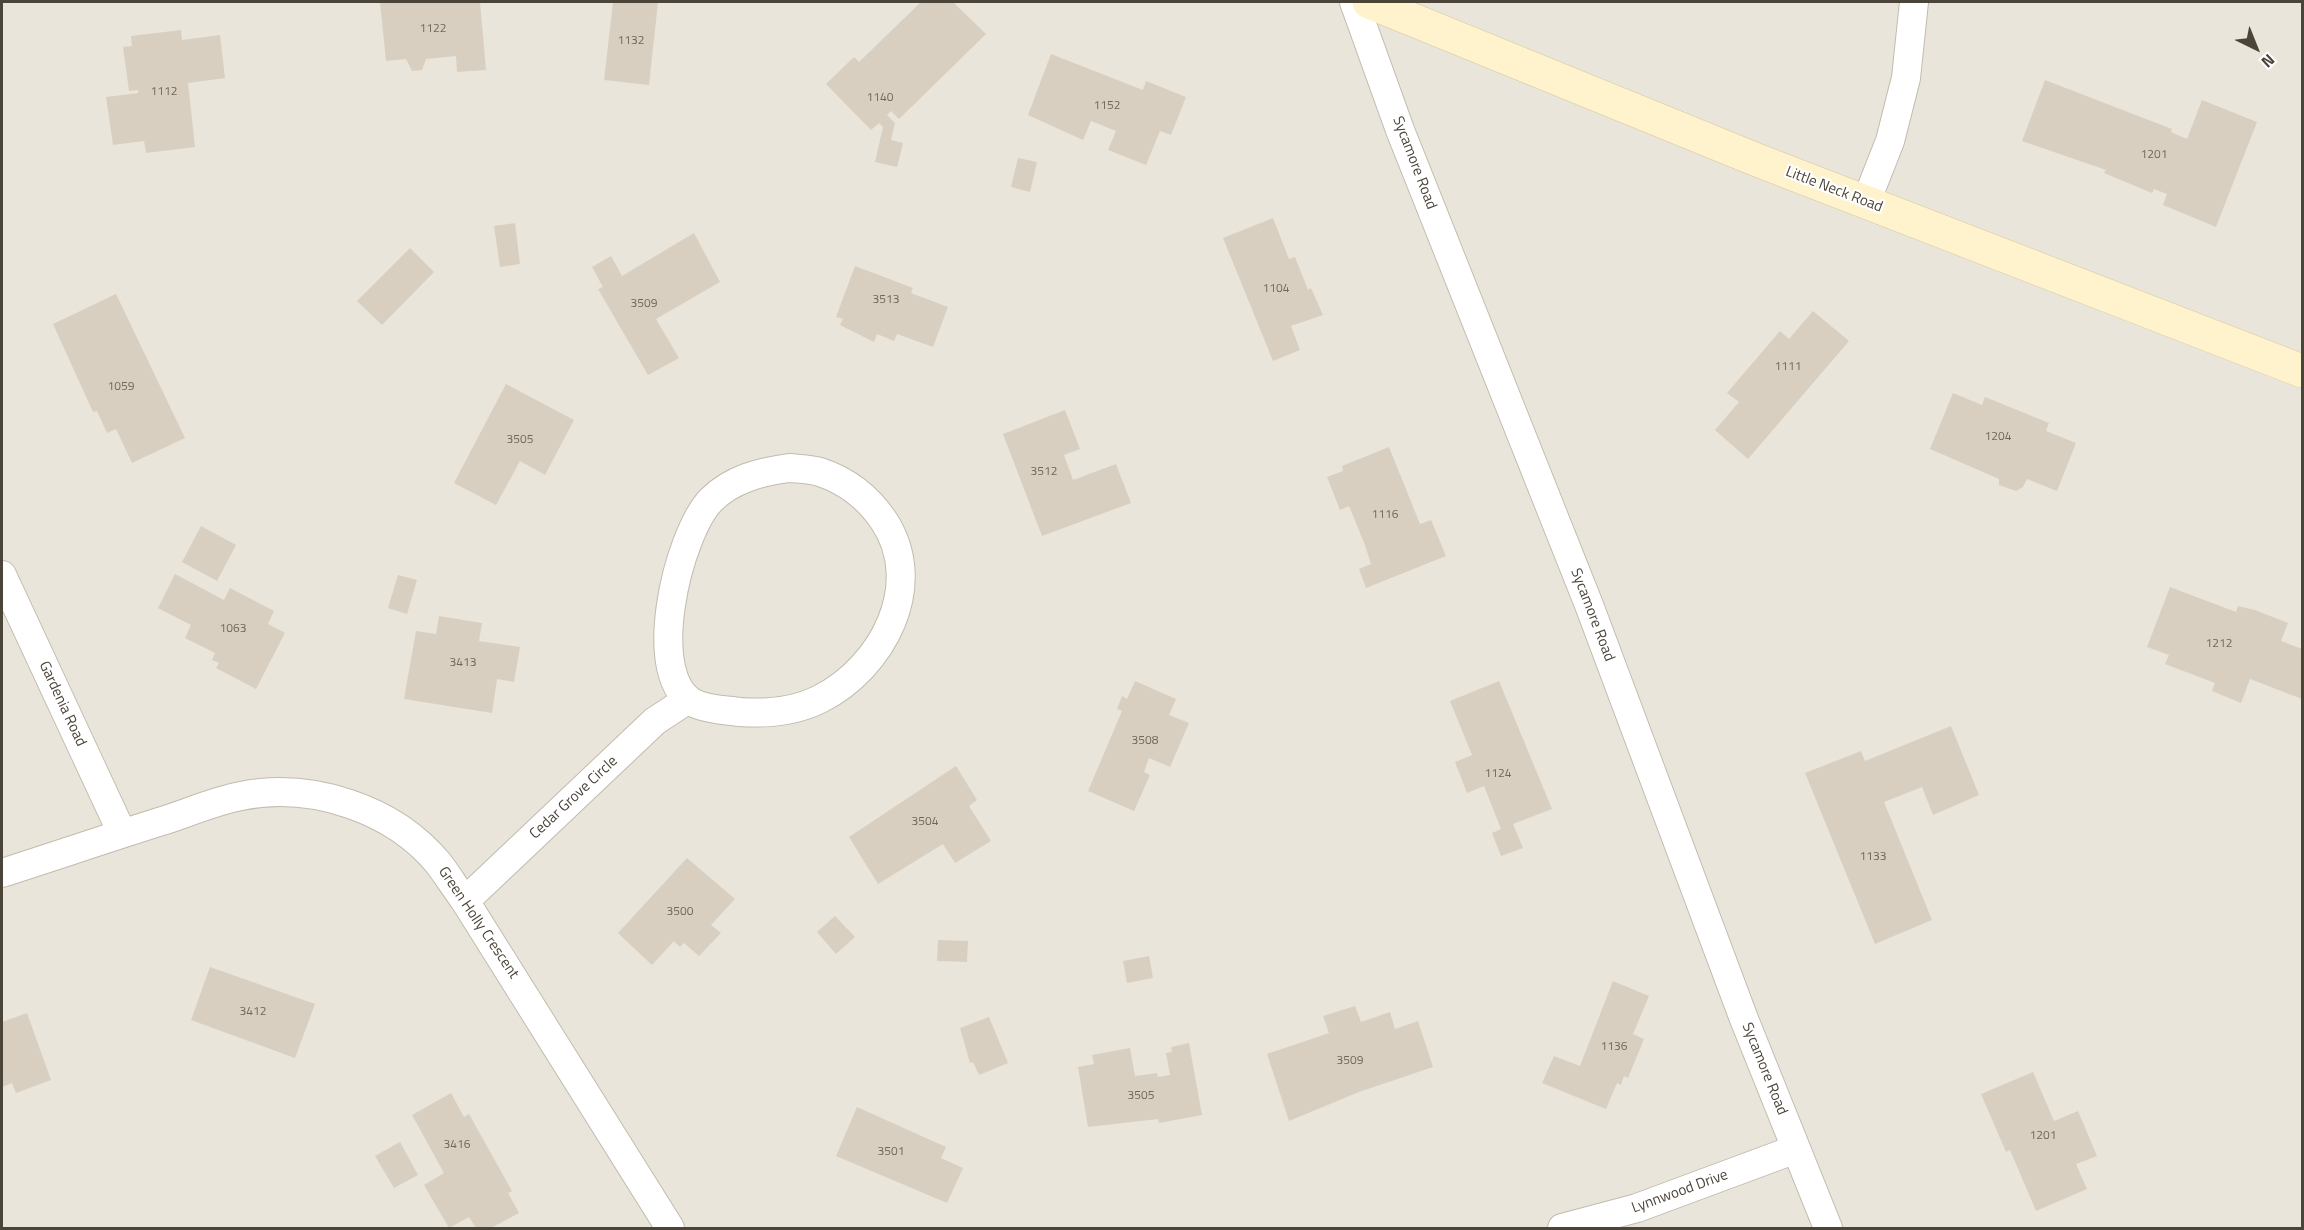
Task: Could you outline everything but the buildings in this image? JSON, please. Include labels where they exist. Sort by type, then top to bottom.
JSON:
[{"type":"street","name":"Sycamore Road","points":[[1354,2],[1401,130],[1589,605],[1744,1019],[1828,1228]]},
{"type":"street","name":"Little Neck Road","points":[[1369,2],[1866,202],[2302,371]]},
{"type":"street","points":[[1866,202],[1890,141],[1906,78],[1914,2]]},
{"type":"street","points":[[789,468],[819,471],[852,487],[875,507],[891,532],[900,561],[901,592],[891,626],[873,656],[849,681],[820,699],[793,709],[759,713],[706,708],[687,700],[671,674],[669,646],[671,599],[682,553],[696,518],[711,500],[730,485],[759,472],[789,468]]},
{"type":"street","name":"Gardenia Road","points":[[2,575],[123,833]]},
{"type":"street","name":"Cedar Grove Circle","points":[[465,901],[656,721],[687,700]]},
{"type":"street","name":"Green Holly Crescent","points":[[2,873],[240,796],[282,792],[315,795],[356,806],[386,820],[438,863],[465,901],[670,1228]]},
{"type":"street","name":"Lynnwood Drive","points":[[1562,1228],[1637,1208],[1796,1149]]},
{"type":"shaded area","points":[[2,2],[2302,2],[2302,1228],[2,1228]]}]
